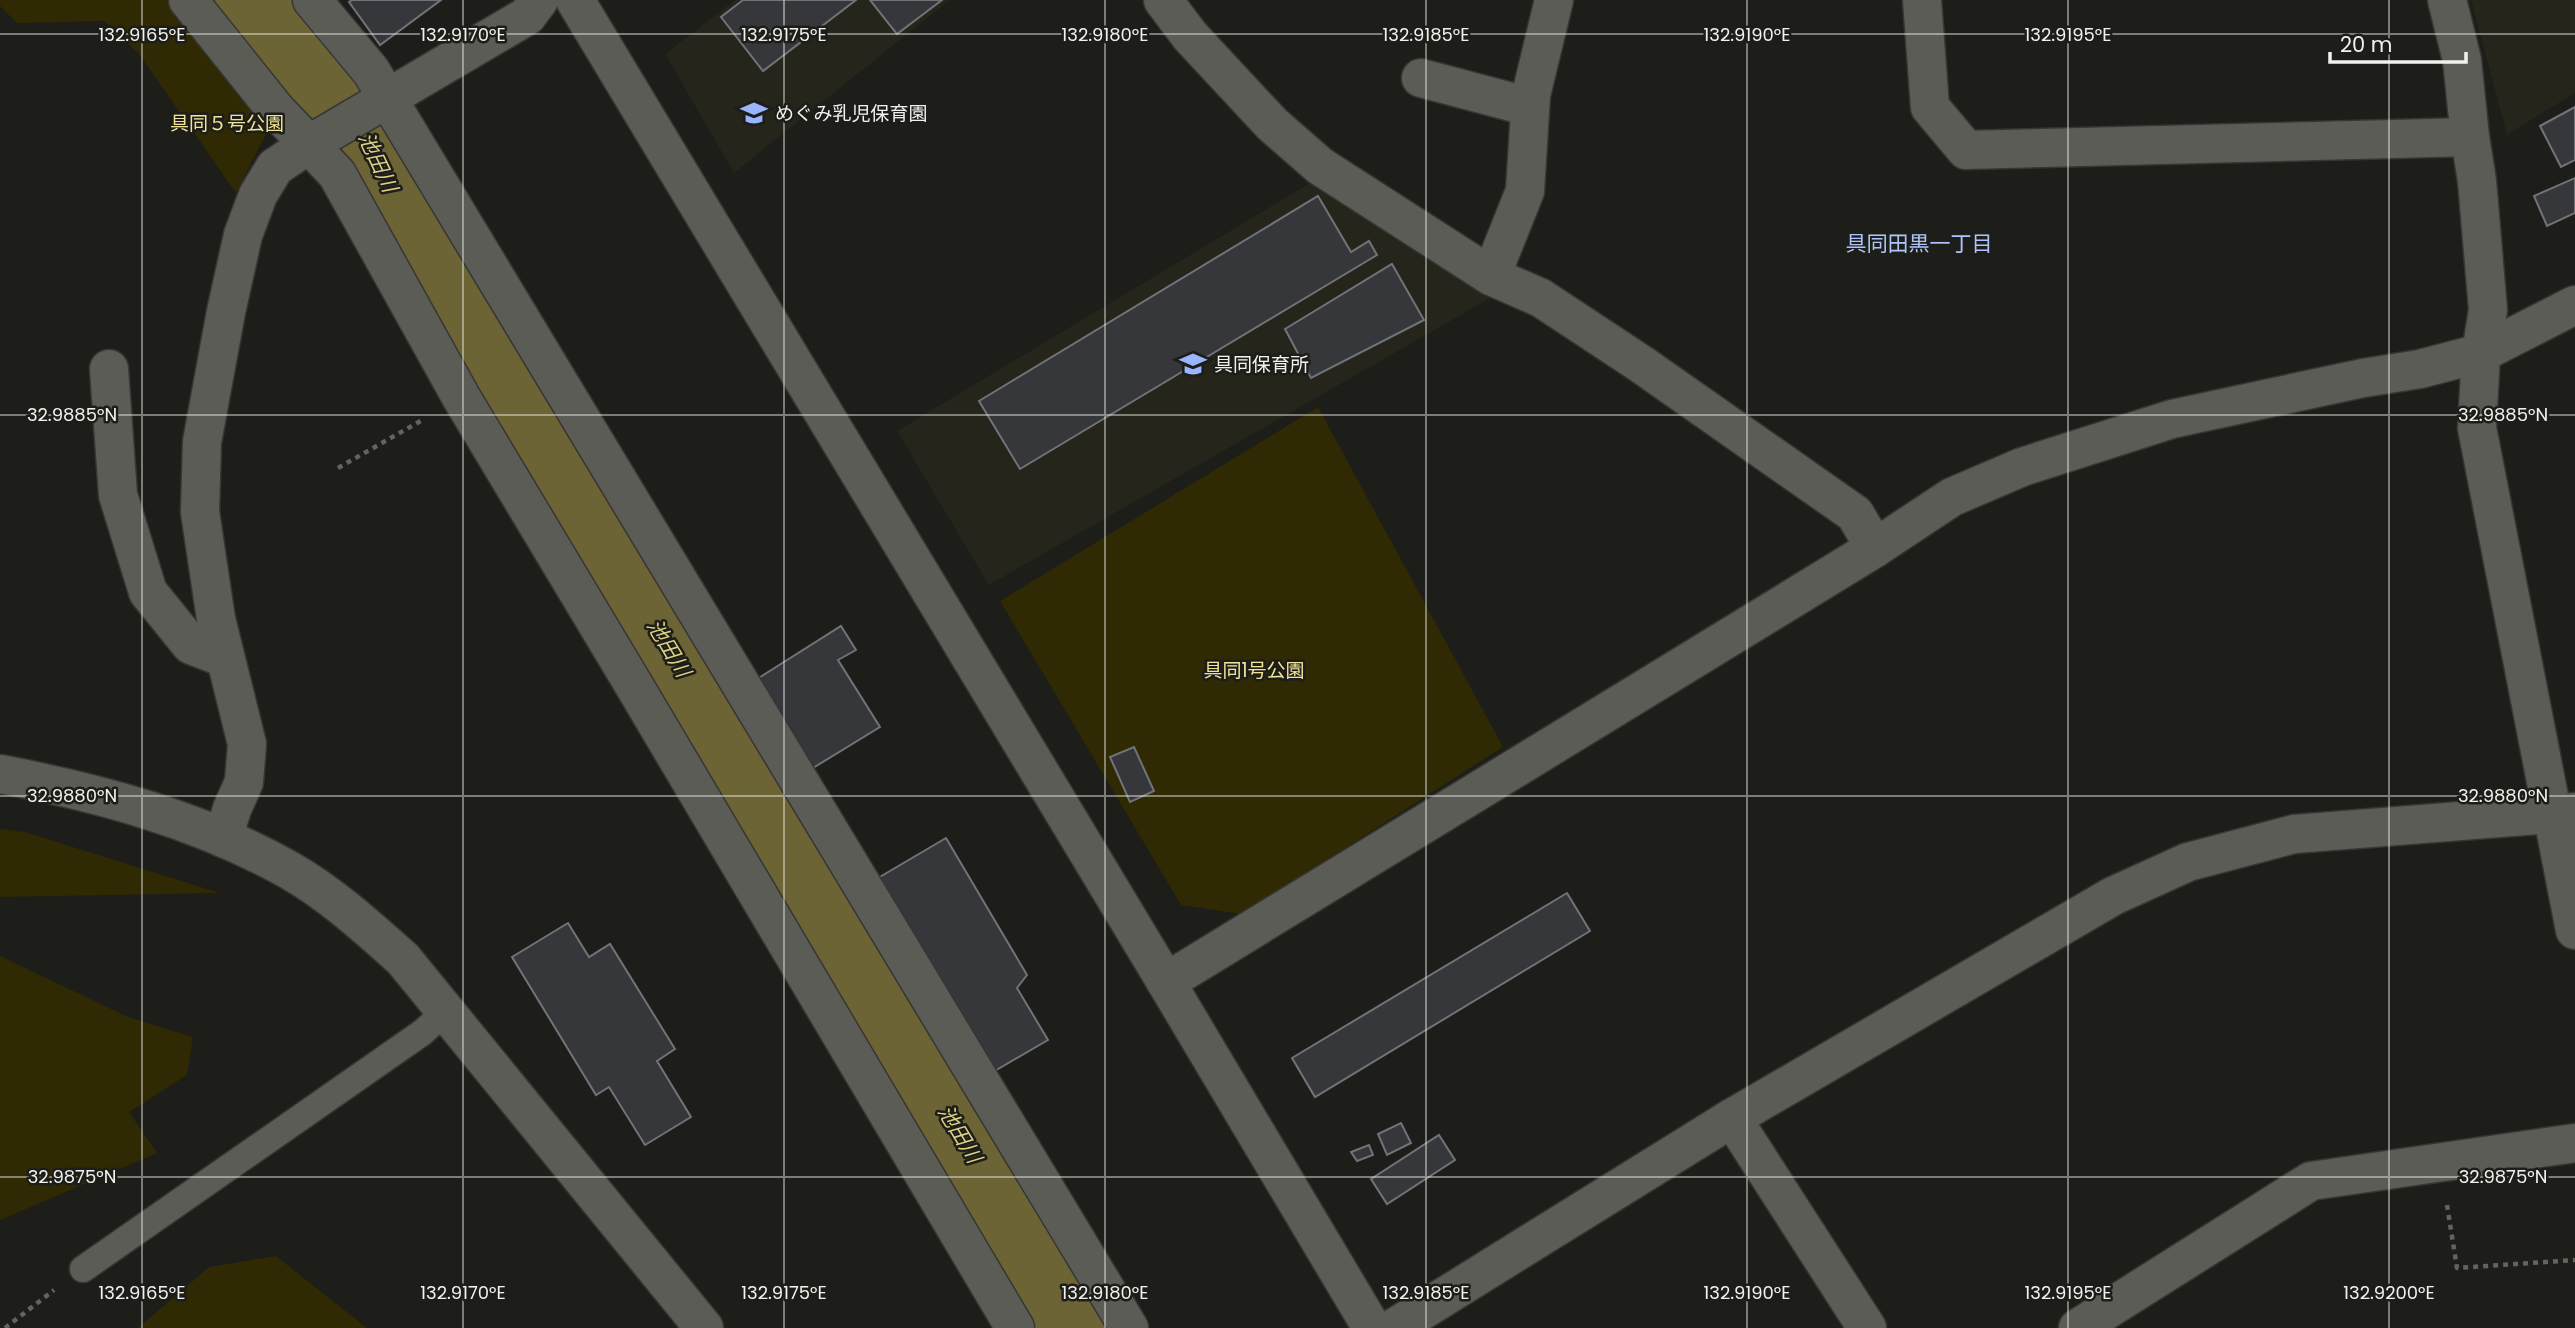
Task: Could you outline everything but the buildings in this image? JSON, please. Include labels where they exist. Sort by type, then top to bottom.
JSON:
[{"type":"street","points":[[188,0],[308,145],[337,174],[461,397],[1015,1328]]},
{"type":"street","points":[[312,0],[371,71],[1129,1328]]},
{"type":"street","points":[[223,838],[244,782],[247,744],[216,619],[200,512],[202,442],[226,312],[250,215],[258,195],[275,167],[527,16],[539,0]]},
{"type":"street","points":[[575,0],[1167,982],[1372,1328]]},
{"type":"street","points":[[1163,0],[1190,36],[1263,114],[1320,166],[1491,276],[1541,298],[1641,364],[1855,514],[1875,548]]},
{"type":"street","points":[[1491,276],[1525,191],[1531,95],[1554,0]]},
{"type":"street","points":[[1922,0],[1930,107],[1966,150],[2470,137]]},
{"type":"street","points":[[2447,0],[2462,60],[2477,181],[2488,310],[2481,353],[2477,428],[2564,813],[2575,930]]},
{"type":"street","points":[[1421,78],[1530,107]]},
{"type":"street","points":[[1167,982],[1875,548],[1952,497],[2021,467],[2172,419],[2363,378],[2420,369],[2481,353],[2575,305]]},
{"type":"street","points":[[109,369],[118,495],[148,593],[191,645],[225,658]]},
{"type":"street","points":[[0,774],[134,805],[223,838],[290,870],[347,909],[403,959],[704,1328]]},
{"type":"street","points":[[1394,1328],[1732,1118],[2113,896],[2188,862],[2294,834],[2564,813]]},
{"type":"street","points":[[1732,1118],[1867,1328]]},
{"type":"street","points":[[2078,1328],[2311,1181],[2575,1143]]},
{"type":"lane","points":[[83,1269],[422,1032],[446,1011]]},
{"type":"path","points":[[338,468],[461,397]]},
{"type":"path","points":[[2441,1162],[2457,1268],[2575,1260]]},
{"type":"path","points":[[5,1328],[83,1269]]},
{"type":"shaded area","name":"めぐみ乳児保育園","points":[[735,0],[950,0],[734,173],[665,54]]},
{"type":"shaded area","points":[[2471,0],[2575,0],[2575,93],[2507,135]]},
{"type":"shaded area","name":"具同保育所","points":[[1310,183],[1462,279],[1494,296],[989,585],[897,431]]},
{"type":"green space","name":"具同５号公園","points":[[0,0],[172,0],[270,126],[236,193],[139,54],[104,21],[17,23],[0,6]]},
{"type":"green space","name":"具同1号公園","points":[[1318,407],[1503,747],[1242,914],[1181,905],[1000,601]]},
{"type":"green space","points":[[0,829],[25,832],[220,893],[0,897]]},
{"type":"green space","points":[[0,956],[128,1017],[193,1037],[187,1075],[129,1112],[157,1153],[0,1220]]},
{"type":"green space","points":[[276,1256],[367,1328],[138,1328],[209,1267]]},
{"type":"waterway","name":"池田川","points":[[239,0],[294,69],[318,80],[341,82],[382,164],[410,231],[471,335],[501,382],[530,417],[1077,1328]]},
{"type":"place","name":"めぐみ乳児保育園","points":[[754,113]]},
{"type":"place","name":"具同保育所","points":[[1193,364]]},
{"type":"district","name":"具同田黒一丁目","points":[[1919,243]]}]
